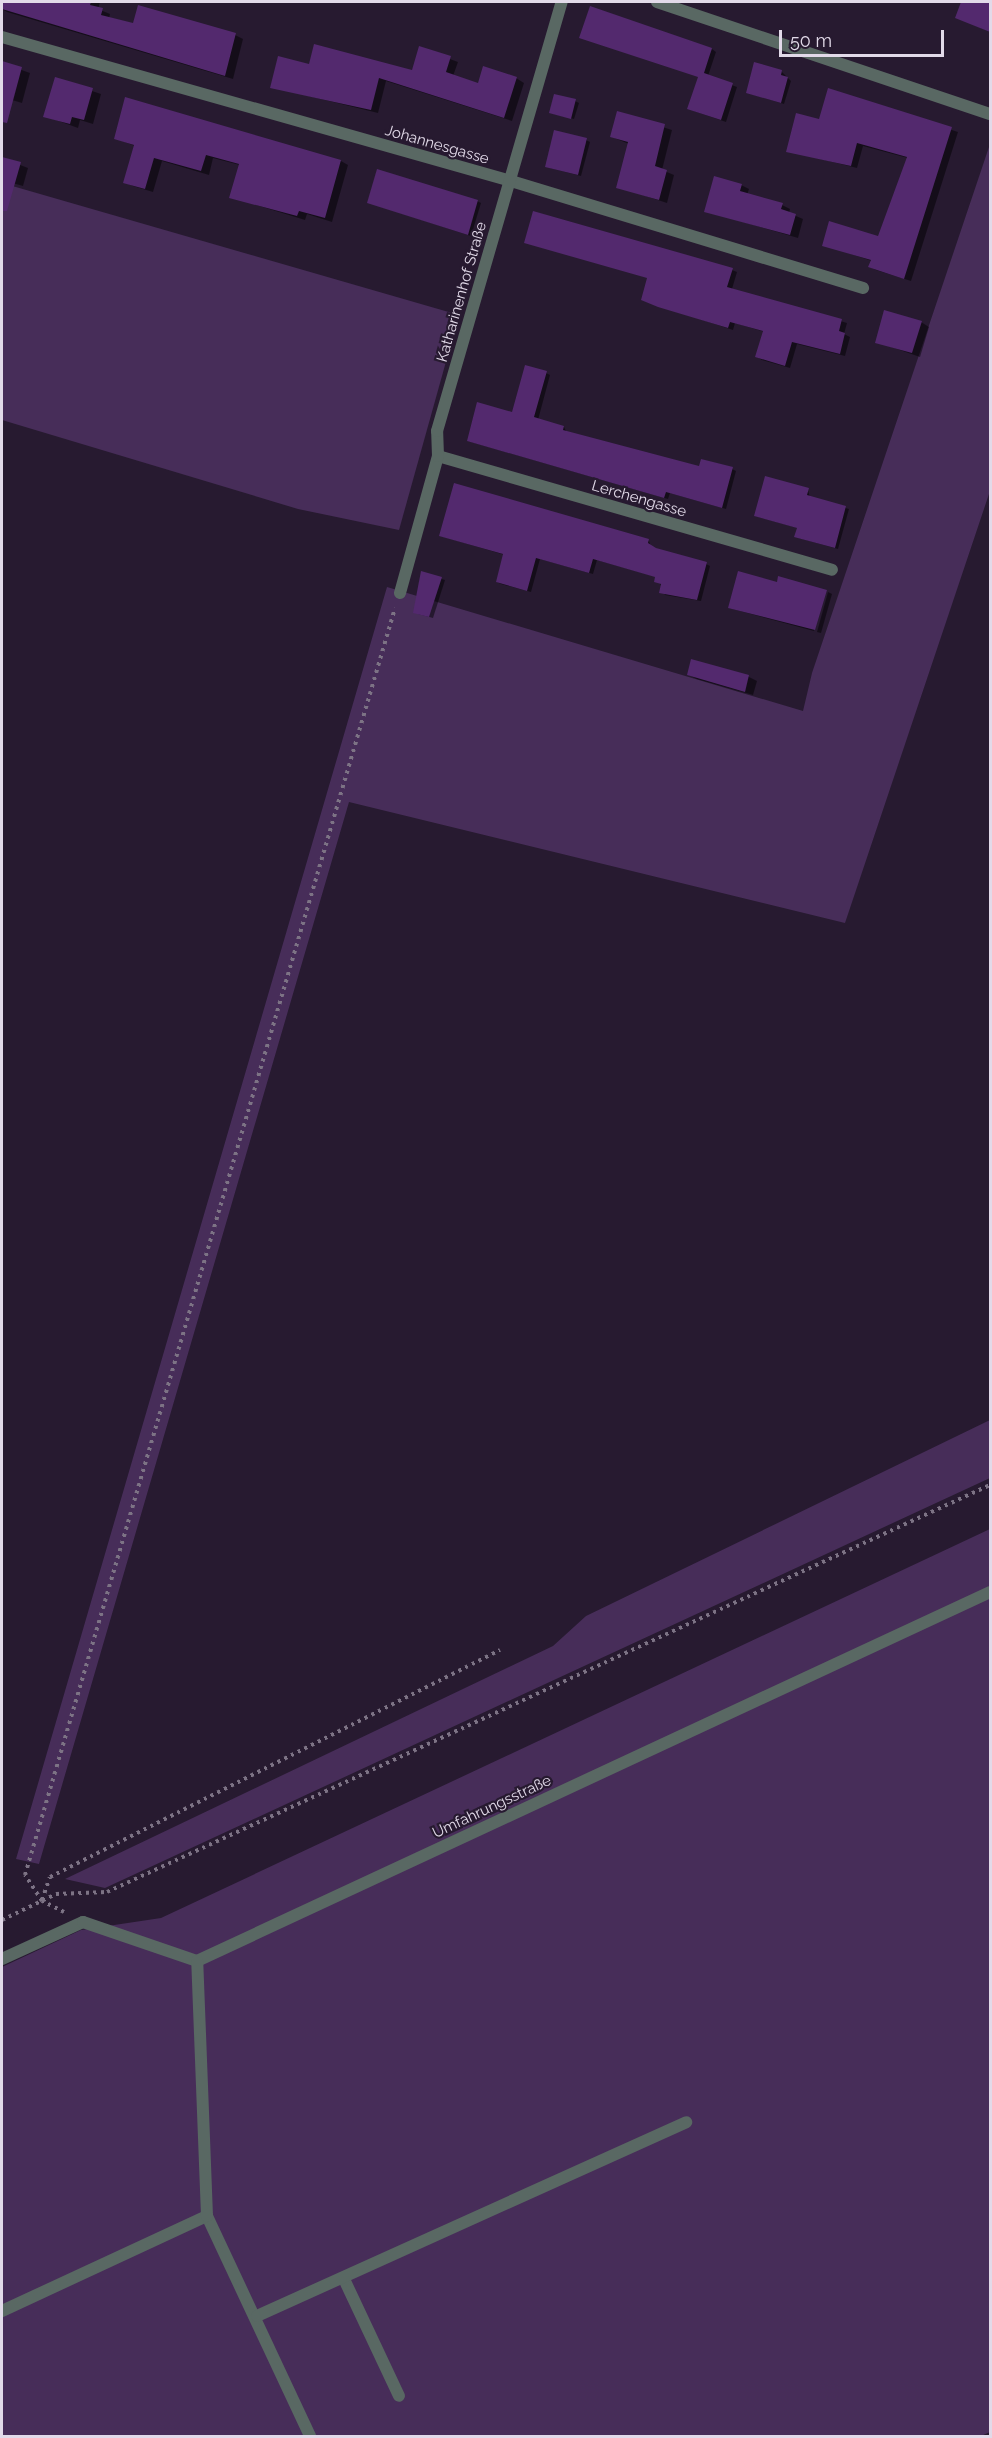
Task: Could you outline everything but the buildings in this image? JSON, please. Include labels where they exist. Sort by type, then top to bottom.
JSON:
[{"type":"street","name":"Katharinenhof Straße","points":[[399,593],[438,456],[437,431],[562,2]]},
{"type":"street","points":[[657,2],[990,114]]},
{"type":"street","name":"Johannesgasse","points":[[2,37],[511,181],[863,288]]},
{"type":"street","name":"Lerchengasse","points":[[438,456],[832,570]]},
{"type":"street","name":"Umfahrungsstraße","points":[[197,1961],[990,1592]]},
{"type":"street","points":[[2,1959],[83,1922],[197,1961],[207,2216],[257,2316],[310,2436]]},
{"type":"street","points":[[257,2316],[344,2279],[686,2122]]},
{"type":"street","points":[[2,2311],[207,2216]]},
{"type":"street","points":[[344,2279],[399,2396]]},
{"type":"path","points":[[42,1900],[25,1875],[399,593]]},
{"type":"path","points":[[2,1920],[56,1894],[107,1892],[990,1485]]},
{"type":"path","points":[[42,1900],[50,1877],[501,1650]]},
{"type":"shaded area","points":[[990,144],[990,491],[845,923],[349,802],[39,1864],[16,1859],[387,587],[803,711],[812,673]]},
{"type":"shaded area","points":[[2,183],[459,315],[399,530],[298,509],[2,420]]},
{"type":"shaded area","points":[[990,1420],[990,1478],[105,1888],[65,1879],[553,1646],[586,1616]]},
{"type":"shaded area","points":[[990,1529],[990,2432],[981,2436],[2,2436],[2,1967],[81,1930],[161,1918]]}]
